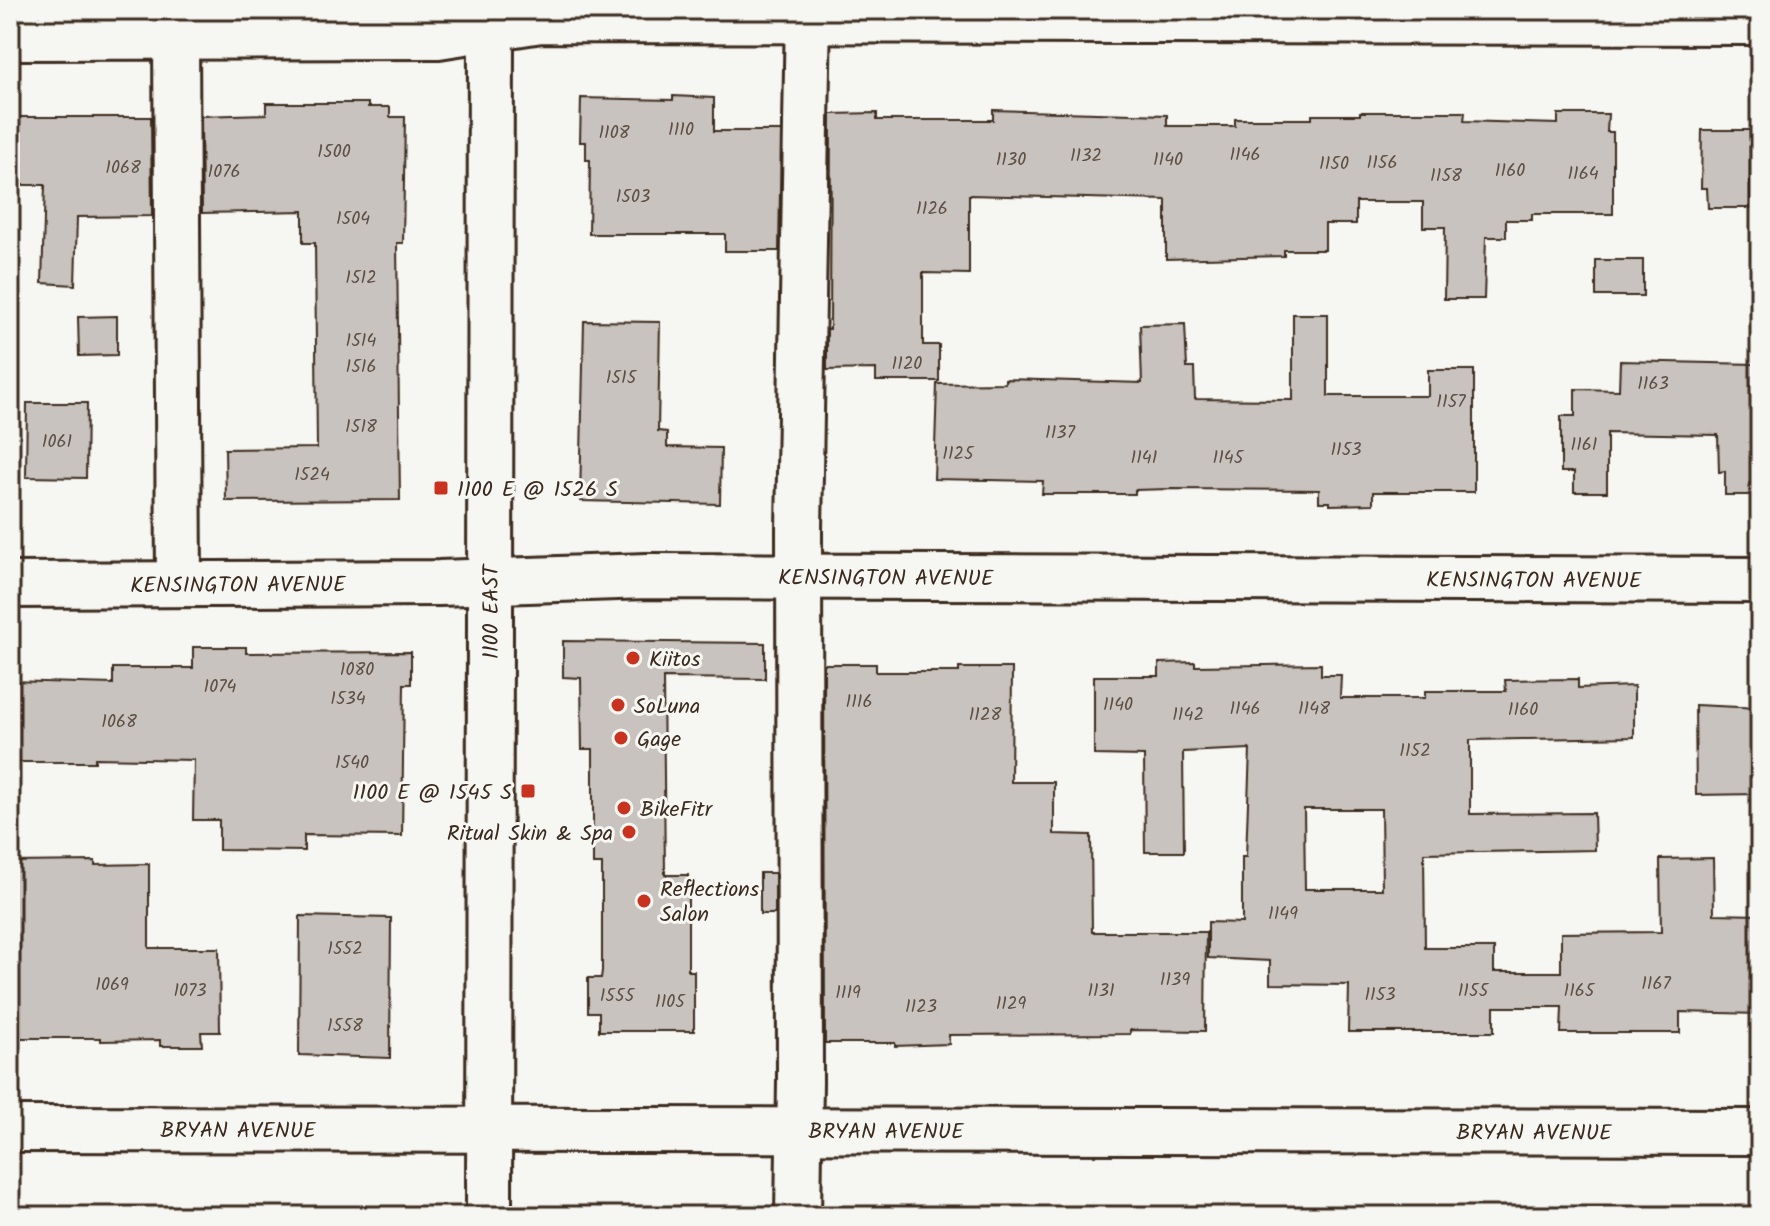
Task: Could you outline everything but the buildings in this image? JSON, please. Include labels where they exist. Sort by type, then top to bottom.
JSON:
[{"type":"street","points":[[798,1216],[799,577],[808,15]]},
{"type":"street","points":[[10,37],[438,36],[491,19],[808,15],[1760,22]]},
{"type":"street","name":"1100 EAST","points":[[489,1216],[491,19]]},
{"type":"street","points":[[176,37],[179,584]]},
{"type":"street","name":"KENSINGTON AVENUE","points":[[10,585],[490,581],[647,576],[1760,580]]},
{"type":"street","name":"BRYAN AVENUE","points":[[10,1129],[1760,1132]]},
{"type":"place","name":"1100 E @ 1526 S","points":[[441,488]]},
{"type":"place","name":"Kiitos","points":[[633,658]]},
{"type":"place","name":"SoLuna","points":[[618,705]]},
{"type":"place","name":"Gage","points":[[621,738]]},
{"type":"place","name":"1100 E @ 1545 S","points":[[528,791]]},
{"type":"place","name":"BikeFitr","points":[[624,808]]},
{"type":"place","name":"Ritual Skin & Spa","points":[[629,832]]},
{"type":"place","name":"Reflections Salon","points":[[644,901]]}]
